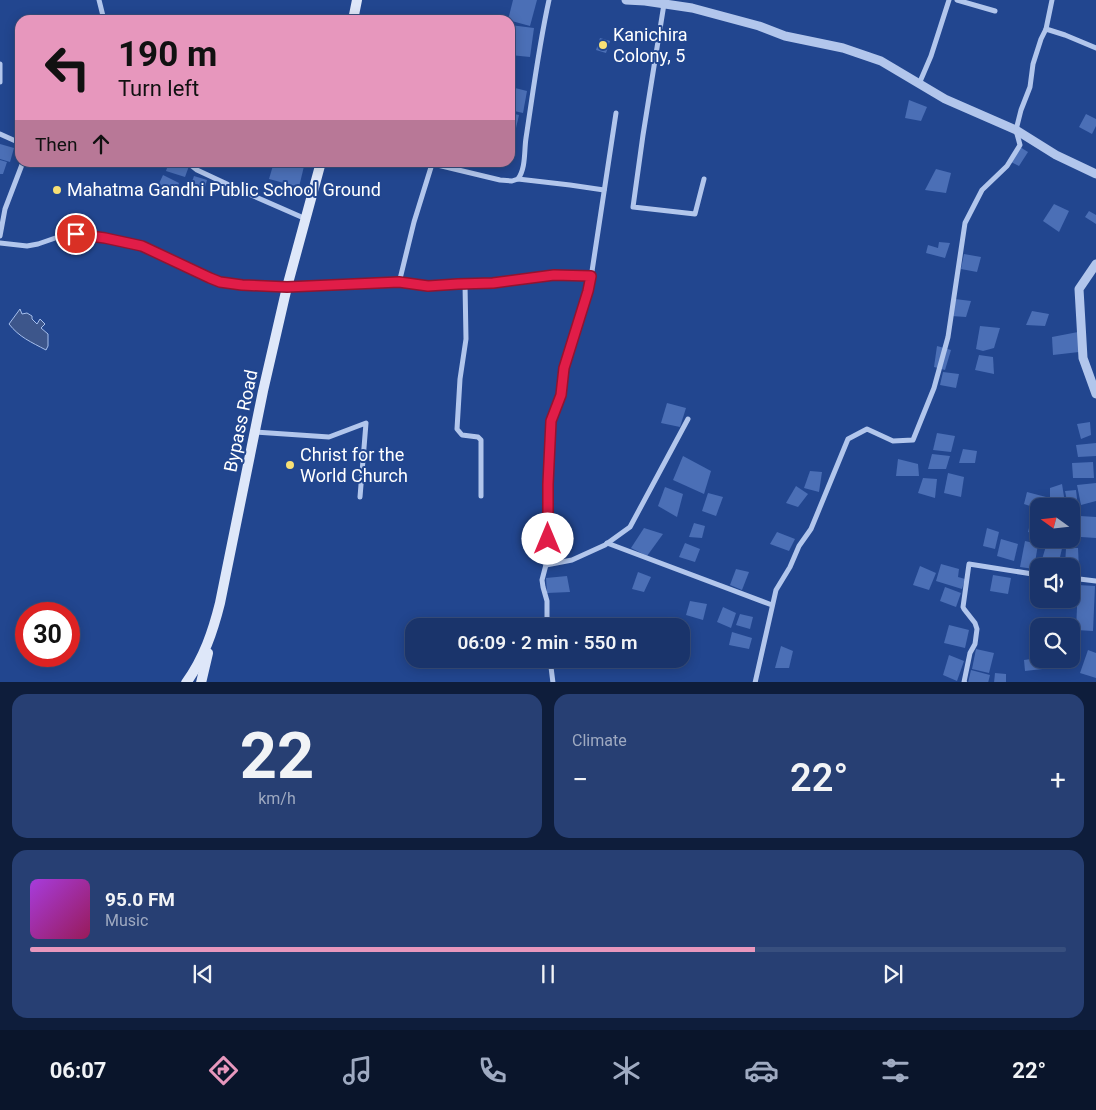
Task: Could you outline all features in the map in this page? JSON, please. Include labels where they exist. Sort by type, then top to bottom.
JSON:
[{"type":"main road","points":[[354,15],[357,0]]},
{"type":"main road","name":"Bypass Road","points":[[186,682],[196,668],[214,628],[287,287],[320,167]]},
{"type":"main road","points":[[201,682],[214,628]]},
{"type":"street","points":[[99,0],[103,15]]},
{"type":"street","points":[[518,180],[522,174],[542,31],[549,0]]},
{"type":"street","points":[[626,0],[664,4],[688,4],[786,36],[843,48],[880,61],[945,99],[1016,130],[1056,155],[1096,174]]},
{"type":"street","points":[[919,84],[931,56],[949,0]]},
{"type":"street","points":[[956,0],[995,12]]},
{"type":"street","points":[[755,682],[776,590],[799,546],[811,529],[848,439],[867,429],[892,441],[913,440],[934,388],[948,337],[965,222],[982,190],[1007,166],[1020,145],[1016,130],[1030,86],[1033,64],[1040,39],[1046,29],[1052,0]]},
{"type":"street","points":[[664,4],[632,207],[695,214],[704,179]]},
{"type":"street","points":[[1046,29],[1096,48]]},
{"type":"street","points":[[0,64],[0,82]]},
{"type":"street","points":[[548,618],[547,601],[542,580],[548,557],[548,484],[551,421],[561,395],[564,368],[588,291],[616,113]]},
{"type":"street","points":[[0,134],[15,141]]},
{"type":"street","points":[[0,236],[5,209],[22,167]]},
{"type":"street","points":[[193,167],[306,219]]},
{"type":"street","points":[[399,282],[414,222],[431,167]]},
{"type":"street","points":[[445,167],[500,180],[518,180],[604,190]]},
{"type":"street","points":[[0,243],[26,246],[64,235],[76,234],[105,238],[142,246],[220,282],[242,285],[287,287],[399,282],[428,286],[493,283],[554,275],[591,276]]},
{"type":"street","points":[[1096,264],[1079,289],[1083,358],[1096,394]]},
{"type":"street","points":[[465,284],[466,338],[460,379],[457,429],[462,435],[478,437],[481,440],[481,496]]},
{"type":"street","points":[[546,565],[572,560],[607,543],[630,527],[688,419]]},
{"type":"street","points":[[255,432],[328,437],[366,423],[360,497]]},
{"type":"street","points":[[607,543],[772,605]]},
{"type":"street","points":[[965,682],[970,653],[975,644],[977,629],[975,622],[963,606],[969,564],[1030,574]]},
{"type":"street","points":[[1080,579],[1096,581]]},
{"type":"street","points":[[551,668],[553,682]]},
{"type":"water","points":[[20,309],[22,314],[27,313],[32,316],[32,319],[37,324],[40,319],[45,324],[41,328],[48,334],[46,350],[21,336],[9,324]]},
{"type":"building","points":[[513,0],[537,0],[530,26],[515,22],[515,15],[509,15]]},
{"type":"building","points":[[515,26],[534,28],[530,57],[515,56]]},
{"type":"building","name":"Kanichira Colony, 5","points":[[600,38],[610,41],[606,53],[596,50]]},
{"type":"building","points":[[515,88],[527,91],[523,113],[515,111]]},
{"type":"building","points":[[909,100],[927,107],[921,121],[905,118]]},
{"type":"building","points":[[515,114],[519,115],[515,128]]},
{"type":"building","points":[[1086,114],[1096,119],[1096,126],[1092,134],[1079,127]]},
{"type":"building","points":[[0,144],[14,148],[10,162],[0,159]]},
{"type":"building","points":[[1020,147],[1028,152],[1019,166],[1011,162]]},
{"type":"building","points":[[0,160],[7,162],[3,174],[0,174]]},
{"type":"building","points":[[167,167],[189,167],[185,177],[166,171]]},
{"type":"building","points":[[273,167],[304,167],[299,187],[269,179]]},
{"type":"building","points":[[936,169],[951,173],[946,193],[925,190]]},
{"type":"building","points":[[163,175],[179,183],[174,196],[157,188]]},
{"type":"building","points":[[194,176],[207,180],[202,197],[188,193]]},
{"type":"building","points":[[1054,204],[1069,211],[1059,232],[1043,221]]},
{"type":"building","points":[[1089,211],[1096,215],[1096,224],[1085,217]]},
{"type":"building","points":[[939,242],[950,243],[945,258],[926,253],[928,245],[938,248]]},
{"type":"building","points":[[964,254],[981,257],[977,272],[961,269]]},
{"type":"building","points":[[955,299],[971,301],[966,317],[951,316]]},
{"type":"building","points":[[1032,311],[1049,314],[1045,326],[1026,325]]},
{"type":"building","points":[[980,326],[1000,328],[994,348],[983,351],[976,349]]},
{"type":"building","points":[[1078,332],[1079,352],[1053,355],[1052,337]]},
{"type":"building","points":[[937,346],[951,350],[945,370],[934,367]]},
{"type":"building","points":[[979,355],[993,357],[994,374],[975,370]]},
{"type":"building","points":[[943,372],[959,374],[956,388],[940,385]]},
{"type":"building","points":[[667,403],[686,408],[680,427],[661,423]]},
{"type":"building","points":[[1090,422],[1091,435],[1081,439],[1077,424]]},
{"type":"building","points":[[937,433],[955,436],[951,452],[933,450]]},
{"type":"building","points":[[1096,443],[1096,456],[1078,457],[1076,445]]},
{"type":"building","points":[[963,449],[977,451],[975,463],[959,463]]},
{"type":"building","points":[[932,454],[950,456],[946,469],[928,469]]},
{"type":"building","points":[[683,456],[711,471],[704,494],[673,480]]},
{"type":"building","points":[[898,459],[918,464],[919,476],[896,476]]},
{"type":"building","points":[[1093,462],[1094,478],[1073,478],[1072,463]]},
{"type":"building","points":[[810,471],[822,472],[819,492],[804,488]]},
{"type":"building","points":[[948,473],[964,477],[961,497],[944,493]]},
{"type":"building","points":[[923,478],[937,479],[935,498],[918,493]]},
{"type":"building","points":[[1096,483],[1096,501],[1081,505],[1077,485]]},
{"type":"building","points":[[1062,484],[1064,498],[1050,498],[1050,488]]},
{"type":"building","points":[[796,486],[808,494],[798,507],[786,503]]},
{"type":"building","points":[[665,487],[683,494],[677,517],[658,506]]},
{"type":"building","points":[[1076,490],[1077,498],[1066,498],[1065,491]]},
{"type":"building","points":[[1027,492],[1046,497],[1030,498],[1030,506],[1024,504]]},
{"type":"building","points":[[708,493],[723,497],[716,516],[702,511]]},
{"type":"building","points":[[1080,516],[1096,517],[1096,538],[1081,537]]},
{"type":"building","points":[[694,523],[705,526],[702,538],[689,537]]},
{"type":"building","points":[[644,528],[663,534],[647,556],[631,548]]},
{"type":"building","points":[[987,528],[999,532],[995,549],[983,546]]},
{"type":"building","points":[[777,532],[795,539],[789,551],[770,544]]},
{"type":"building","points":[[1001,539],[1018,544],[1014,561],[997,556]]},
{"type":"building","points":[[1025,541],[1030,542],[1030,548],[1037,548],[1036,558],[1030,558],[1030,568],[1020,567]]},
{"type":"building","points":[[685,543],[700,549],[695,562],[679,557]]},
{"type":"building","points":[[1045,548],[1062,548],[1060,558],[1042,558]]},
{"type":"building","points":[[1066,548],[1078,548],[1078,558],[1065,558]]},
{"type":"building","points":[[941,564],[959,569],[958,577],[965,579],[962,589],[936,581]]},
{"type":"building","points":[[920,566],[936,573],[929,590],[913,585]]},
{"type":"building","points":[[736,569],[749,572],[742,590],[730,585]]},
{"type":"building","points":[[638,572],[651,577],[644,592],[632,589]]},
{"type":"building","points":[[993,575],[1011,578],[1008,594],[990,591]]},
{"type":"building","points":[[567,576],[570,592],[547,593],[546,578]]},
{"type":"building","points":[[1080,585],[1095,586],[1093,631],[1080,630],[1080,618],[1077,618],[1077,608],[1080,608]]},
{"type":"building","points":[[945,587],[961,593],[956,607],[940,601]]},
{"type":"building","points":[[690,601],[707,604],[703,620],[686,615]]},
{"type":"building","points":[[723,607],[736,613],[731,628],[717,622]]},
{"type":"building","points":[[740,614],[753,617],[750,629],[736,625]]},
{"type":"building","points":[[949,625],[969,630],[965,648],[944,643]]},
{"type":"building","points":[[732,632],[752,638],[749,649],[729,645]]},
{"type":"building","points":[[781,646],[793,651],[789,668],[775,668]]},
{"type":"building","points":[[976,649],[994,653],[989,673],[972,669]]},
{"type":"building","points":[[1088,650],[1096,653],[1096,678],[1080,673]]},
{"type":"building","points":[[949,655],[964,661],[957,681],[943,675]]},
{"type":"building","points":[[1030,659],[1030,668],[1051,668],[1025,671],[1024,660]]},
{"type":"building","points":[[971,670],[990,675],[988,682],[968,682]]},
{"type":"building","points":[[995,673],[1006,674],[1006,682],[994,682]]},
{"type":"place","name":"Kanichira Colony, 5","points":[[603,45]]},
{"type":"place","name":"Mahatma Gandhi Public School Ground","points":[[57,190]]},
{"type":"place","name":"Christ for the World Church","points":[[290,465]]},
{"type":"route","points":[[76,234],[118,240],[142,246],[210,278],[229,284],[287,287],[399,282],[428,286],[493,283],[554,275],[591,276],[564,368],[561,395],[551,421],[548,539]]}]
